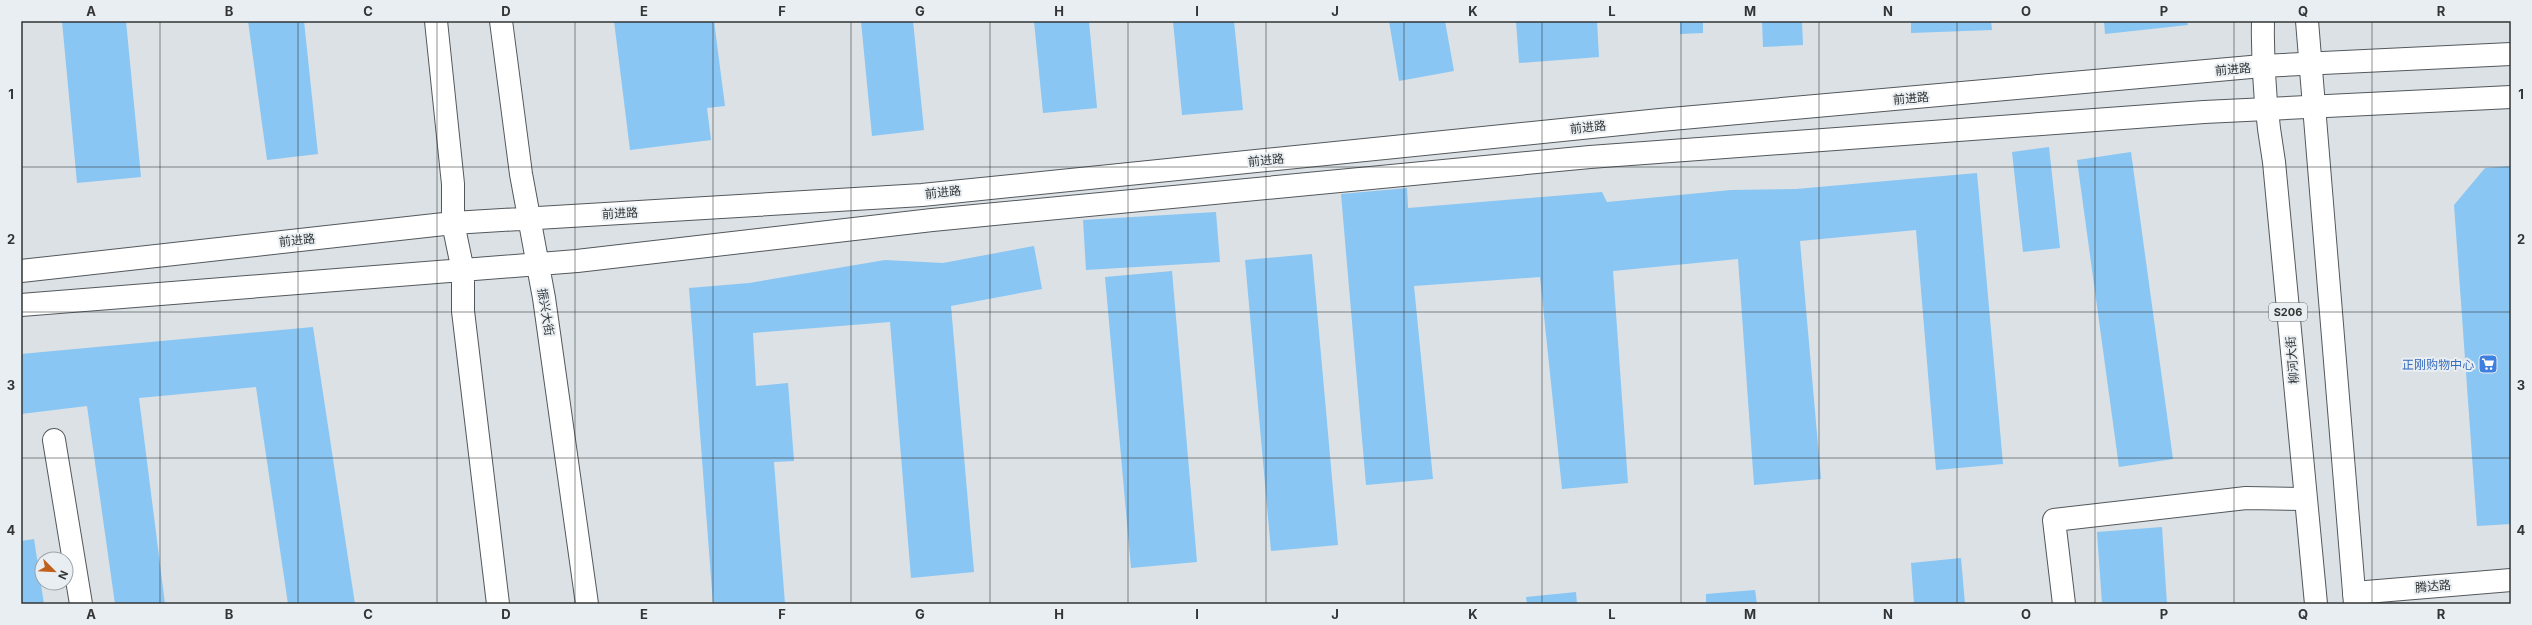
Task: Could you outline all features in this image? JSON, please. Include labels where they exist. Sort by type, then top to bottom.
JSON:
[{"type":"street","points":[[436,21],[453,184],[453,223],[463,271],[462,312],[498,604]]},
{"type":"street","name":"振兴大街","points":[[501,21],[521,174],[538,265],[587,604]]},
{"type":"street","name":"柳河大街","points":[[2264,21],[2262,66],[2265,109],[2274,162],[2316,604]]},
{"type":"street","points":[[2307,21],[2355,599]]},
{"type":"street","name":"前进路","points":[[21,271],[453,223],[530,220],[573,216],[922,195],[1660,120],[2262,66],[2310,65],[2511,54]]},
{"type":"street","points":[[21,305],[538,265],[932,220],[1590,157],[2265,109],[2511,96]]},
{"type":"street","points":[[54,440],[81,604]]},
{"type":"street","points":[[2064,604],[2054,520],[2246,498],[2305,499]]},
{"type":"street","name":"腾达路","points":[[2355,599],[2511,580]]},
{"type":"building","points":[[62,21],[126,21],[141,177],[77,183]]},
{"type":"building","points":[[248,21],[304,21],[318,154],[267,160]]},
{"type":"building","points":[[614,21],[714,21],[725,106],[707,108],[711,140],[630,150]]},
{"type":"building","points":[[861,21],[913,21],[924,130],[872,136]]},
{"type":"building","points":[[1034,21],[1089,21],[1097,108],[1043,113]]},
{"type":"building","points":[[1173,21],[1234,21],[1243,110],[1182,115]]},
{"type":"building","points":[[1389,21],[1445,21],[1454,71],[1399,81]]},
{"type":"building","points":[[1516,21],[1597,21],[1599,57],[1519,63]]},
{"type":"building","points":[[1680,21],[1703,21],[1703,33],[1680,34]]},
{"type":"building","points":[[1762,21],[1802,21],[1803,45],[1763,47]]},
{"type":"building","points":[[1911,21],[1991,21],[1992,30],[1911,33]]},
{"type":"building","points":[[2104,21],[2187,21],[2188,25],[2105,34]]},
{"type":"building","points":[[2049,147],[2060,248],[2023,252],[2012,152]]},
{"type":"building","points":[[2131,152],[2173,459],[2119,467],[2077,160]]},
{"type":"building","name":"正刚购物中心","points":[[2511,166],[2511,524],[2477,526],[2454,205],[2485,168]]},
{"type":"building","points":[[1977,173],[2003,464],[1936,470],[1916,230],[1800,241],[1821,479],[1754,485],[1738,259],[1613,271],[1628,483],[1562,489],[1540,277],[1414,286],[1433,479],[1366,485],[1341,194],[1407,188],[1408,208],[1602,192],[1607,202],[1731,190],[1796,189]]},
{"type":"building","points":[[1216,212],[1220,262],[1086,270],[1083,220]]},
{"type":"building","points":[[1034,246],[1042,289],[951,306],[974,572],[911,578],[890,322],[753,333],[756,386],[788,383],[794,461],[774,462],[785,604],[713,604],[689,288],[749,283],[885,260],[943,263]]},
{"type":"building","points":[[1312,254],[1338,545],[1271,551],[1245,260]]},
{"type":"building","points":[[1172,271],[1197,562],[1131,568],[1105,277]]},
{"type":"building","points":[[313,327],[355,604],[288,604],[256,387],[139,398],[165,604],[115,604],[87,406],[21,414],[21,354]]},
{"type":"building","points":[[2162,527],[2167,604],[2102,604],[2097,532]]},
{"type":"building","points":[[34,539],[36,551],[34,551],[34,591],[42,591],[44,604],[21,604],[21,541]]},
{"type":"building","points":[[1961,558],[1965,604],[1914,604],[1911,563]]},
{"type":"building","points":[[1755,590],[1757,604],[1706,604],[1706,594]]},
{"type":"building","points":[[1576,592],[1577,604],[1527,604],[1526,597]]},
{"type":"place","name":"正刚购物中心","points":[[2488,364]]}]
